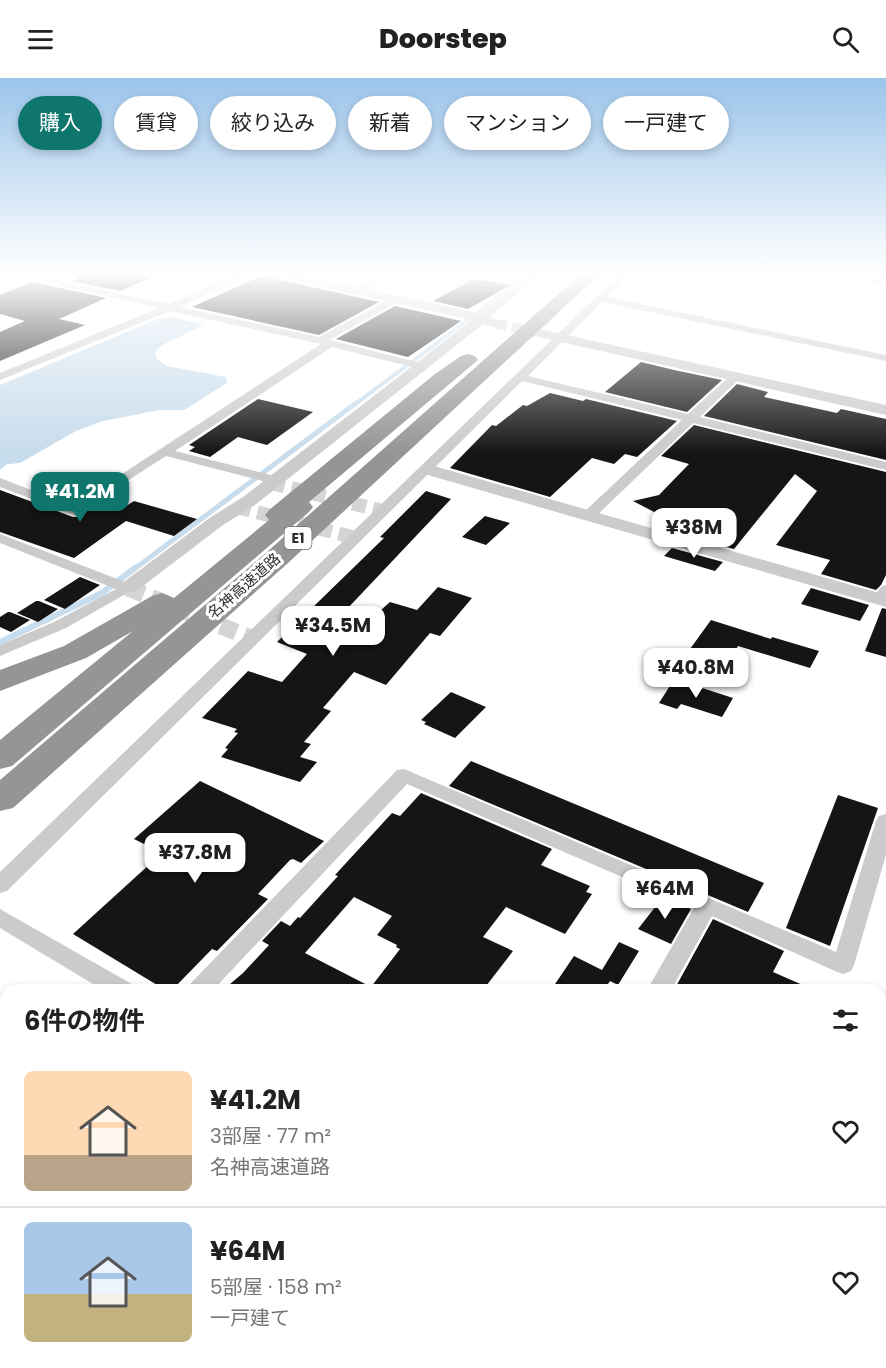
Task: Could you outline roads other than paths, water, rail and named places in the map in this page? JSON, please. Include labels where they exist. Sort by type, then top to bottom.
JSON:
[{"type":"highway","name":"名神高速道路","points":[[0,758],[238,560],[501,333]]},
{"type":"highway","name":"名神高速道路","points":[[0,801],[278,556],[525,333]]},
{"type":"highway","points":[[0,681],[75,652],[120,628],[173,595],[298,499],[442,378],[474,357]]},
{"type":"street","points":[[0,377],[111,333]]},
{"type":"street","points":[[284,333],[413,365]]},
{"type":"street","points":[[0,482],[74,511],[340,333]]},
{"type":"street","points":[[0,651],[60,625],[119,585],[413,365],[469,333]]},
{"type":"street","points":[[540,333],[886,410]]},
{"type":"street","points":[[0,885],[427,469],[562,333]]},
{"type":"street","points":[[767,333],[886,358]]},
{"type":"street","points":[[588,516],[736,376]]},
{"type":"street","points":[[519,377],[886,466]]},
{"type":"street","points":[[165,452],[264,477]]},
{"type":"street","points":[[427,469],[588,516],[884,597]]},
{"type":"street","points":[[0,538],[119,585]]},
{"type":"street","points":[[205,984],[404,775],[843,965],[879,869],[886,821]]},
{"type":"street","points":[[662,984],[707,905]]},
{"type":"street","points":[[0,917],[112,984]]},
{"type":"water","points":[[124,333],[187,333],[162,345],[155,352],[157,359],[167,366],[226,377],[227,383],[184,410],[159,410],[103,421],[76,431],[20,463],[0,465],[0,385]]},
{"type":"waterway","points":[[354,405],[450,333]]},
{"type":"waterway","points":[[133,570],[356,403]]},
{"type":"waterway","points":[[0,467],[10,458]]},
{"type":"waterway","points":[[0,642],[102,593],[135,568]]},
{"type":"tunnel","points":[[271,483],[383,511]]},
{"type":"tunnel","points":[[237,507],[356,538]]},
{"type":"tunnel","points":[[128,588],[253,639]]}]
